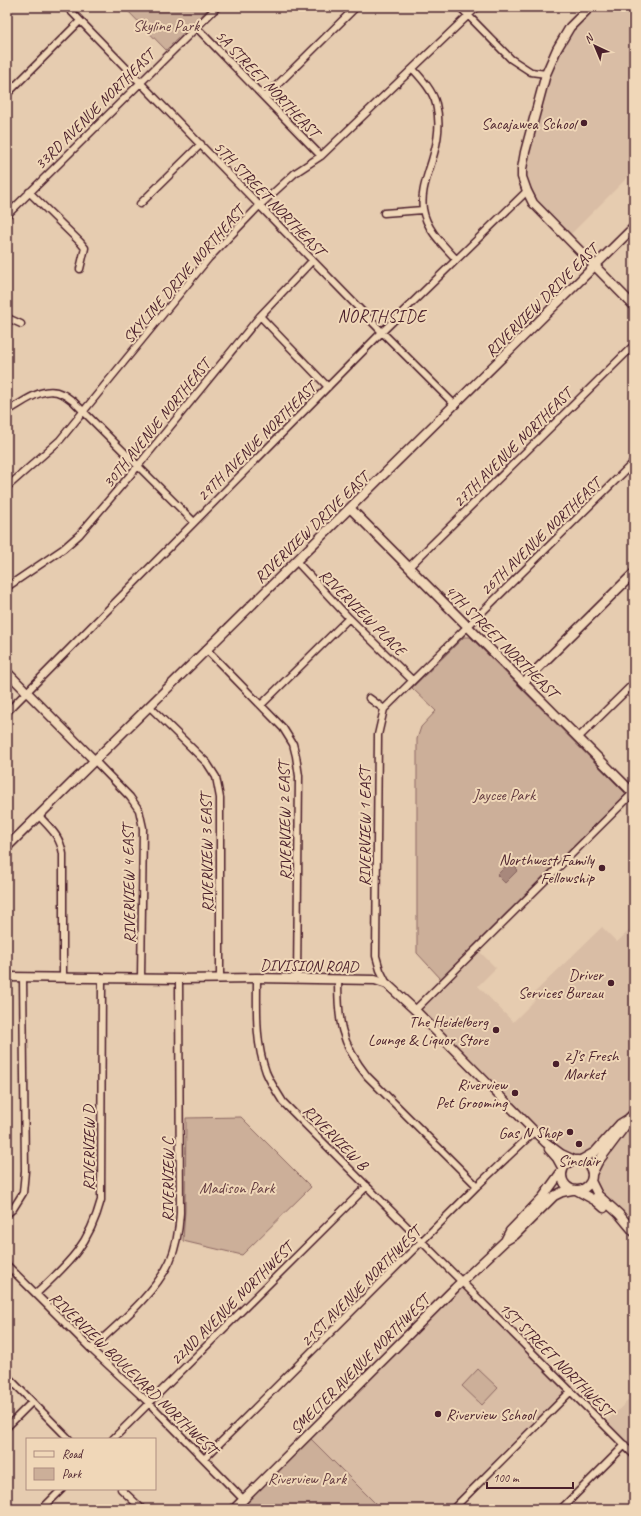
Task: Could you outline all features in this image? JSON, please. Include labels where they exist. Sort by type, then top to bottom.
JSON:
[{"type":"street","name":"5TH STREET NORTHEAST","points":[[67,7],[201,144],[259,206],[455,405]]},
{"type":"street","name":"33RD AVENUE NORTHEAST","points":[[7,215],[217,7]]},
{"type":"street","points":[[265,97],[356,7]]},
{"type":"street","points":[[460,7],[511,59],[531,72],[546,74]]},
{"type":"street","name":"SKYLINE DRIVE NORTHEAST","points":[[7,487],[60,440],[208,259],[259,206],[295,173],[321,156],[414,69],[477,7]]},
{"type":"street","points":[[590,7],[570,27],[556,49],[546,74],[525,152],[522,177],[533,203],[634,306]]},
{"type":"street","points":[[7,94],[80,21]]},
{"type":"street","name":"5A STREET NORTHEAST","points":[[196,27],[321,156]]},
{"type":"street","points":[[414,69],[429,88],[436,104],[439,129],[436,150],[423,191],[423,210],[429,226],[436,237],[456,259]]},
{"type":"street","points":[[140,204],[201,144]]},
{"type":"street","name":"29TH AVENUE NORTHEAST","points":[[7,712],[382,332],[527,191]]},
{"type":"street","points":[[29,192],[85,248],[80,269]]},
{"type":"street","points":[[384,213],[423,210]]},
{"type":"street","name":"RIVERVIEW DRIVE EAST","points":[[7,847],[634,228]]},
{"type":"street","name":"30TH AVENUE NORTHEAST","points":[[7,587],[63,549],[79,535],[138,466],[260,316],[312,260]]},
{"type":"street","points":[[260,316],[328,387]]},
{"type":"street","points":[[7,317],[21,324]]},
{"type":"street","name":"27TH AVENUE NORTHEAST","points":[[409,567],[634,345]]},
{"type":"street","points":[[7,411],[36,394],[49,390],[62,393],[73,401],[194,522]]},
{"type":"street","name":"26TH AVENUE NORTHEAST","points":[[412,680],[634,462]]},
{"type":"street","name":"4TH STREET NORTHEAST","points":[[350,508],[634,793]]},
{"type":"street","name":"RIVERVIEW PLACE","points":[[296,561],[349,618],[412,680]]},
{"type":"street","points":[[524,682],[634,573]]},
{"type":"street","points":[[261,705],[349,618]]},
{"type":"street","name":"RIVERVIEW 2 EAST","points":[[206,649],[283,728],[293,744],[299,776],[297,978]]},
{"type":"street","points":[[7,672],[94,760]]},
{"type":"street","points":[[369,698],[384,709],[412,680]]},
{"type":"street","points":[[578,738],[634,683]]},
{"type":"street","name":"RIVERVIEW 3 EAST","points":[[149,706],[207,763],[216,777],[220,798],[220,978]]},
{"type":"street","name":"RIVERVIEW 1 EAST","points":[[384,709],[378,735],[376,956],[380,970],[387,984]]},
{"type":"street","name":"RIVERVIEW 4 EAST","points":[[94,760],[130,797],[139,810],[142,828],[141,978]]},
{"type":"street","points":[[415,1010],[634,793]]},
{"type":"street","points":[[39,816],[56,834],[61,842],[63,854],[63,977]]},
{"type":"street","name":"DIVISION ROAD","points":[[7,977],[179,979],[297,978],[375,980],[387,984]]},
{"type":"street","points":[[7,1214],[23,1193],[25,1171],[24,977]]},
{"type":"street","name":"RIVERVIEW D","points":[[36,1294],[68,1264],[84,1243],[94,1223],[101,1200],[102,978]]},
{"type":"street","name":"RIVERVIEW B","points":[[257,978],[258,1036],[260,1053],[267,1073],[283,1102],[462,1282]]},
{"type":"street","name":"RIVERVIEW C","points":[[91,1349],[148,1294],[161,1278],[171,1260],[176,1245],[180,1213],[179,979]]},
{"type":"street","points":[[338,979],[340,1025],[355,1061],[367,1076],[477,1186]]},
{"type":"street","points":[[387,984],[415,1010],[545,1142],[557,1158],[562,1171],[564,1183],[596,1201],[619,1221],[625,1223]]},
{"type":"street","points":[[562,1171],[567,1163],[595,1152],[620,1124],[631,1116]]},
{"type":"street","points":[[574,1190],[583,1189],[591,1178],[601,1158],[631,1116]]},
{"type":"street","name":"21ST AVENUE NORTHWEST","points":[[204,1459],[422,1243],[477,1186],[535,1131]]},
{"type":"street","points":[[545,1142],[561,1154],[587,1164],[598,1195],[619,1214],[634,1232]]},
{"type":"street","name":"SMELTER AVENUE NORTHWEST","points":[[234,1509],[505,1240],[510,1231],[543,1197],[562,1171]]},
{"type":"street","name":"22ND AVENUE NORTHWEST","points":[[114,1438],[367,1186]]},
{"type":"street","name":"SMELTER AVENUE NORTHWEST","points":[[505,1240],[515,1235],[554,1196],[562,1192],[574,1190]]},
{"type":"street","name":"RIVERVIEW BOULEVARD NORTHWEST","points":[[7,1265],[91,1349],[149,1403],[244,1500]]},
{"type":"street","name":"1ST STREET NORTHWEST","points":[[462,1282],[634,1455]]},
{"type":"street","points":[[7,1376],[68,1438]]},
{"type":"street","points":[[453,1509],[571,1391]]},
{"type":"street","points":[[7,1427],[32,1402]]},
{"type":"street","points":[[561,1509],[625,1445]]},
{"type":"street","points":[[42,1509],[61,1490]]},
{"type":"street","points":[[122,1490],[141,1509]]},
{"type":"shaded area","name":"Sacajawea School","points":[[590,7],[634,7],[634,171],[567,238],[533,203],[522,177],[557,49]]},
{"type":"shaded area","points":[[510,862],[518,870],[505,883],[497,875]]},
{"type":"shaded area","points":[[634,926],[634,1232],[591,1181],[613,1142],[581,1160],[561,1154],[415,1010],[477,949],[496,968],[478,986],[513,1022],[535,1000],[531,996],[602,927],[617,942]]},
{"type":"shaded area","name":"Riverview School","points":[[462,1282],[571,1391],[452,1509],[381,1509],[307,1435]]},
{"type":"shaded area","points":[[634,1395],[634,1455],[604,1424]]},
{"type":"green space","name":"Skyline Park","points":[[124,7],[210,7],[166,50]]},
{"type":"green space","name":"Jaycee Park","points":[[464,637],[470,637],[626,794],[441,979],[417,953],[417,739],[421,727],[436,711],[412,688]]},
{"type":"green space","name":"Madison Park","points":[[241,1117],[311,1187],[242,1255],[183,1241],[185,1211],[186,1118]]},
{"type":"green space","points":[[478,1369],[498,1388],[482,1405],[462,1386]]},
{"type":"green space","name":"Riverview Park","points":[[307,1435],[381,1509],[234,1509]]},
{"type":"place","name":"Sacajawea School","points":[[584,123]]},
{"type":"place","name":"Northwest Family Fellowship","points":[[602,868]]},
{"type":"place","name":"Driver Services Bureau","points":[[611,983]]},
{"type":"place","name":"The Heidelberg Lounge & Liquor Store","points":[[496,1030]]},
{"type":"place","name":"2J's Fresh Market","points":[[556,1064]]},
{"type":"place","name":"Riverview Pet Grooming","points":[[515,1093]]},
{"type":"place","name":"Gas N Shop","points":[[570,1132]]},
{"type":"place","name":"Sinclair","points":[[579,1144]]},
{"type":"place","name":"Riverview School","points":[[438,1414]]},
{"type":"district","name":"NORTHSIDE","points":[[382,316]]}]
